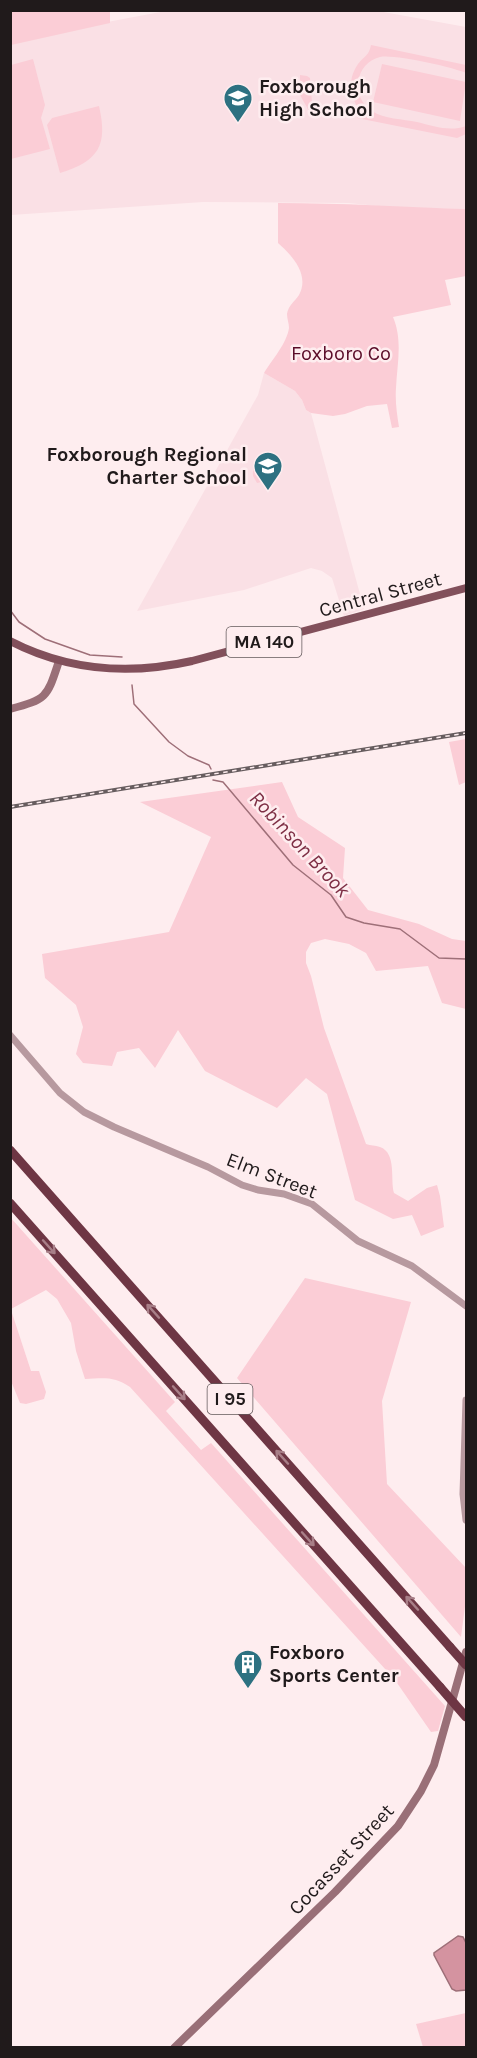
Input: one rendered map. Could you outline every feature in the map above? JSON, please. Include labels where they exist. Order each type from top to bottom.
[{"type":"highway","name":"I 95","points":[[10,1150],[466,1665]]},
{"type":"highway","name":"I 95","points":[[10,1203],[466,1717]]},
{"type":"main road","name":"Central Street","points":[[59,661],[111,670],[161,667],[466,588]]},
{"type":"main road","name":"MA 140","points":[[10,641],[59,661]]},
{"type":"main road","points":[[10,709],[43,698],[50,687],[59,661]]},
{"type":"main road","name":"Cocasset Street","points":[[174,2048],[335,1892],[401,1821],[424,1787],[436,1760],[466,1652]]},
{"type":"street","name":"Elm Street","points":[[10,1035],[60,1093],[84,1112],[208,1167],[242,1185],[284,1194],[312,1204],[358,1241],[412,1266],[466,1306]]},
{"type":"street","points":[[466,1400],[463,1494],[466,1520]]},
{"type":"shaded area","name":"Foxborough High School","points":[[171,10],[378,11],[466,27],[466,209],[387,207],[349,203],[203,202],[11,215],[11,43]]},
{"type":"shaded area","name":"Foxborough Regional Charter School","points":[[264,373],[295,391],[306,410],[311,413],[364,609],[344,616],[332,578],[322,571],[311,568],[244,590],[137,611],[258,395]]},
{"type":"shaded area","points":[[458,1936],[463,1937],[466,1943],[466,1990],[456,1991],[452,1989],[434,1953]]},
{"type":"green space","points":[[10,11],[110,11],[110,23],[11,45]]},
{"type":"green space","points":[[371,45],[466,65],[466,73],[397,57],[380,57],[365,66],[358,81],[358,89],[365,105],[377,114],[442,128],[466,126],[466,134],[457,138],[357,118],[359,109],[352,92],[351,81],[355,69],[368,53]]},
{"type":"green space","points":[[33,59],[45,105],[41,118],[50,149],[11,159],[11,65]]},
{"type":"green space","points":[[382,64],[466,82],[460,121],[373,102]]},
{"type":"green space","points":[[300,75],[310,78],[313,115],[300,95]]},
{"type":"green space","points":[[99,106],[102,131],[98,150],[84,163],[60,173],[47,125],[52,118]]},
{"type":"green space","name":"Foxboro Co","points":[[278,203],[466,209],[466,276],[445,280],[451,305],[393,317],[399,344],[396,398],[399,427],[392,428],[387,404],[367,406],[333,416],[311,413],[306,410],[295,391],[264,373],[288,334],[288,311],[302,288],[298,266],[278,243]]},
{"type":"green space","points":[[265,459],[271,464],[271,473],[266,481],[257,483],[253,476],[254,467],[257,462]]},
{"type":"green space","points":[[466,739],[466,782],[459,785],[449,742]]},
{"type":"green space","points":[[282,782],[298,817],[345,848],[343,878],[368,910],[419,924],[452,939],[466,941],[466,1009],[442,1003],[428,966],[376,971],[366,953],[349,944],[325,939],[311,943],[306,952],[306,963],[324,1028],[366,1144],[380,1147],[389,1155],[394,1193],[408,1201],[427,1188],[437,1185],[444,1227],[421,1236],[412,1215],[393,1219],[355,1200],[327,1094],[306,1078],[277,1108],[205,1071],[178,1030],[155,1068],[139,1048],[117,1052],[112,1066],[83,1063],[76,1054],[83,1027],[76,1005],[45,978],[42,954],[169,932],[211,837],[140,802]]},
{"type":"green space","points":[[10,1217],[175,1402],[166,1411],[201,1450],[211,1443],[445,1706],[438,1731],[431,1732],[395,1680],[130,1387],[114,1379],[85,1379],[76,1351],[71,1323],[57,1299],[46,1290],[11,1309]]},
{"type":"green space","points":[[305,1278],[411,1302],[382,1401],[387,1484],[466,1568],[466,1599],[461,1637],[237,1378]]},
{"type":"green space","points":[[11,1310],[31,1371],[39,1371],[46,1392],[44,1399],[26,1404],[20,1403],[11,1381]]},
{"type":"green space","points":[[466,2013],[466,2047],[423,2047],[416,2024]]},
{"type":"waterway","name":"Robinson Brook","points":[[10,610],[19,622],[45,639],[90,655],[122,657]]},
{"type":"waterway","name":"Robinson Brook","points":[[132,685],[134,704],[169,742],[188,756],[209,765],[211,769]]},
{"type":"waterway","name":"Robinson Brook","points":[[213,780],[223,782],[293,865],[331,895],[346,917],[364,923],[400,929],[439,958],[466,959]]},
{"type":"railway","points":[[10,807],[466,733]]},
{"type":"place","name":"Foxborough High School","points":[[238,124]]},
{"type":"place","name":"Foxborough Regional Charter School","points":[[268,492]]},
{"type":"place","name":"Foxboro Sports Center","points":[[248,1690]]}]
